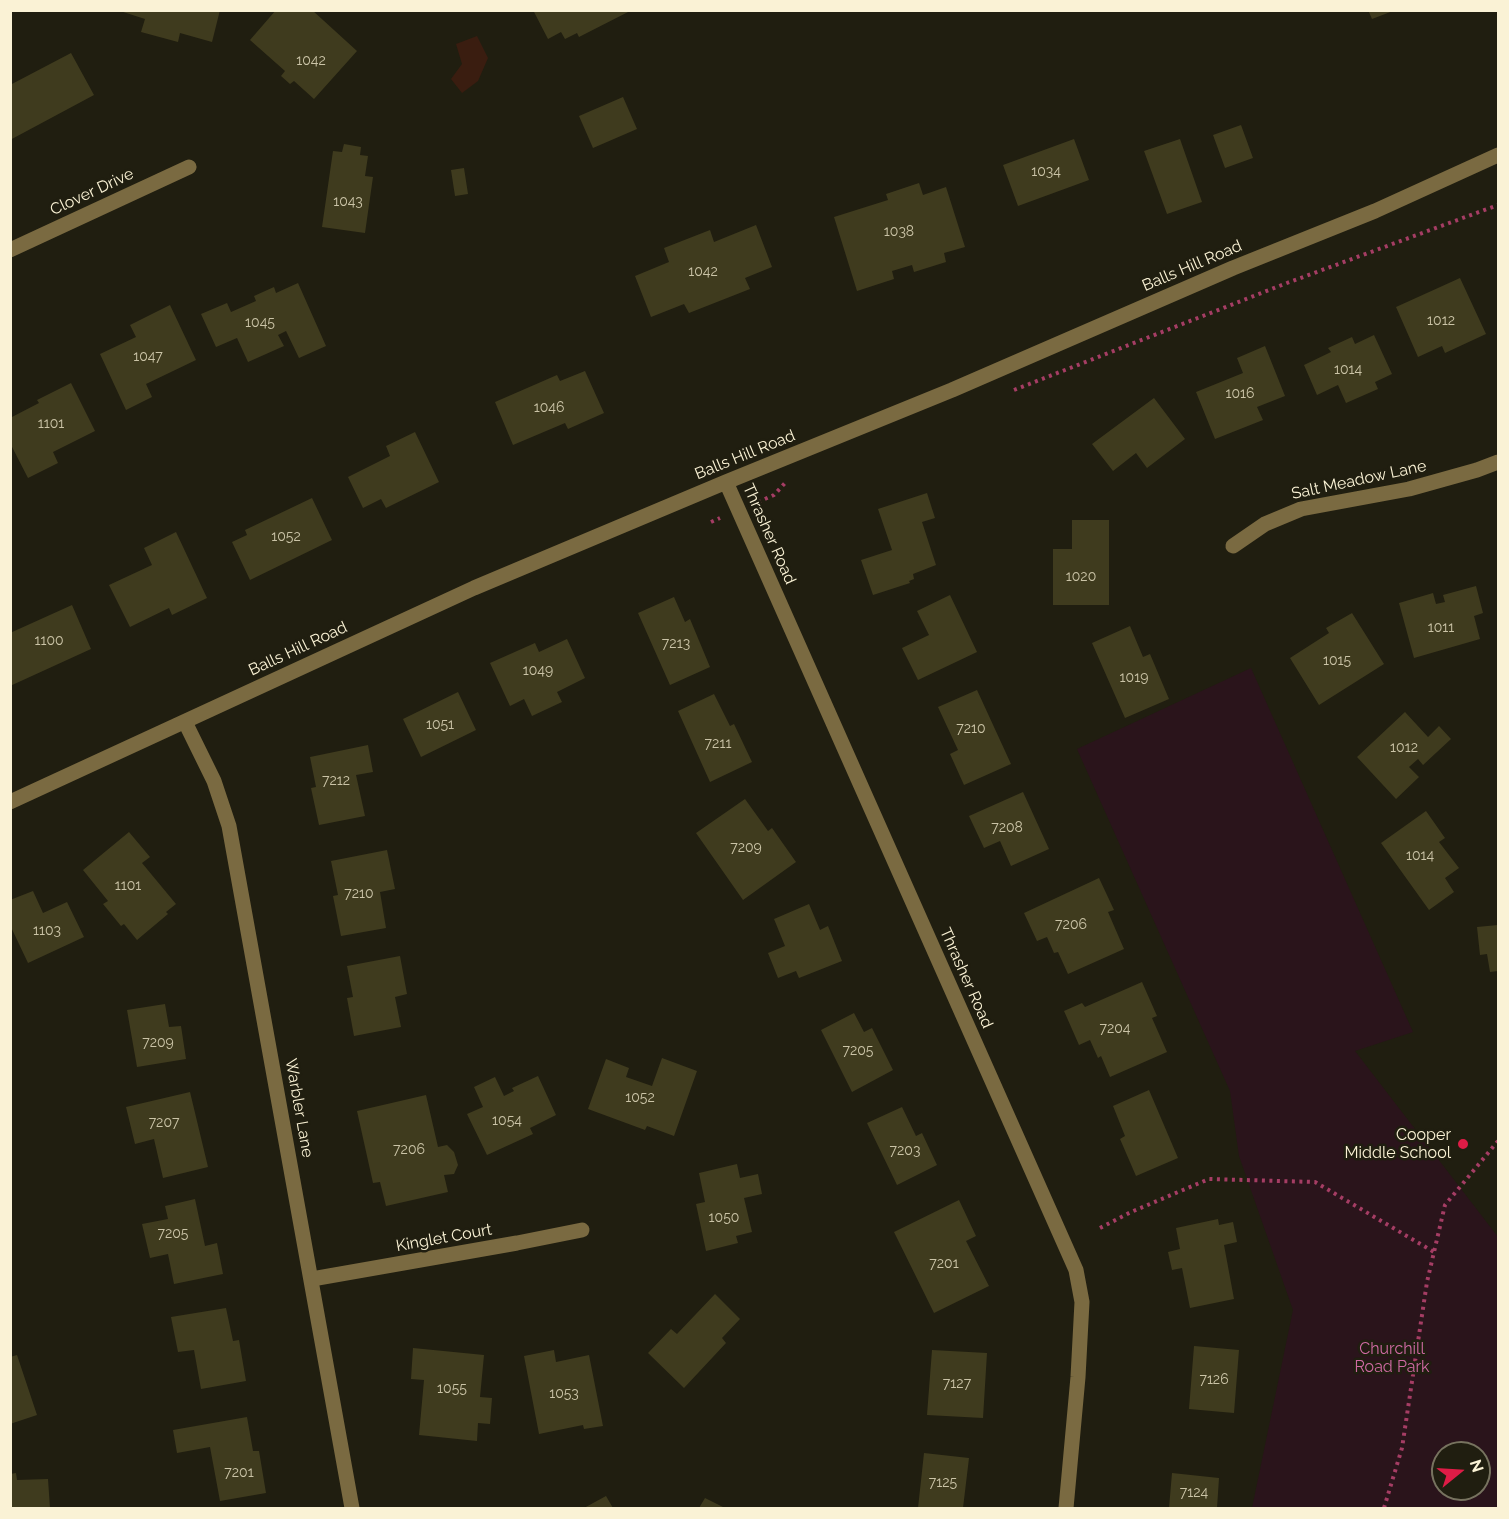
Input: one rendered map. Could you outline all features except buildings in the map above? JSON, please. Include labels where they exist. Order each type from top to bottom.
[{"type":"street","name":"Balls Hill Road","points":[[10,802],[474,588],[952,390],[1233,268],[1375,211],[1498,155]]},
{"type":"street","name":"Clover Drive","points":[[10,250],[189,167]]},
{"type":"street","name":"Salt Meadow Lane","points":[[1233,546],[1265,524],[1301,509],[1409,489],[1498,462]]},
{"type":"street","name":"Thrasher Road","points":[[726,482],[1076,1270],[1082,1302],[1066,1509]]},
{"type":"street","name":"Warbler Lane","points":[[185,722],[214,781],[230,826],[352,1509]]},
{"type":"street","name":"Kinglet Court","points":[[312,1279],[582,1230]]},
{"type":"path","points":[[1011,391],[1287,283],[1498,206]]},
{"type":"path","points":[[711,522],[774,495],[790,481]]},
{"type":"path","points":[[1384,1509],[1402,1448],[1427,1282],[1445,1205],[1498,1141]]},
{"type":"path","points":[[1100,1228],[1131,1212],[1209,1179],[1315,1182],[1434,1252]]},
{"type":"green space","name":"Churchill Road Park","points":[[1251,668],[1413,1032],[1355,1051],[1498,1237],[1498,1508],[1252,1508],[1293,1310],[1239,1156],[1230,1091],[1077,749]]},
{"type":"shaded area","points":[[477,36],[488,58],[478,81],[462,93],[451,79],[462,64],[456,44]]},
{"type":"place","name":"Cooper Middle School","points":[[1463,1144]]}]
